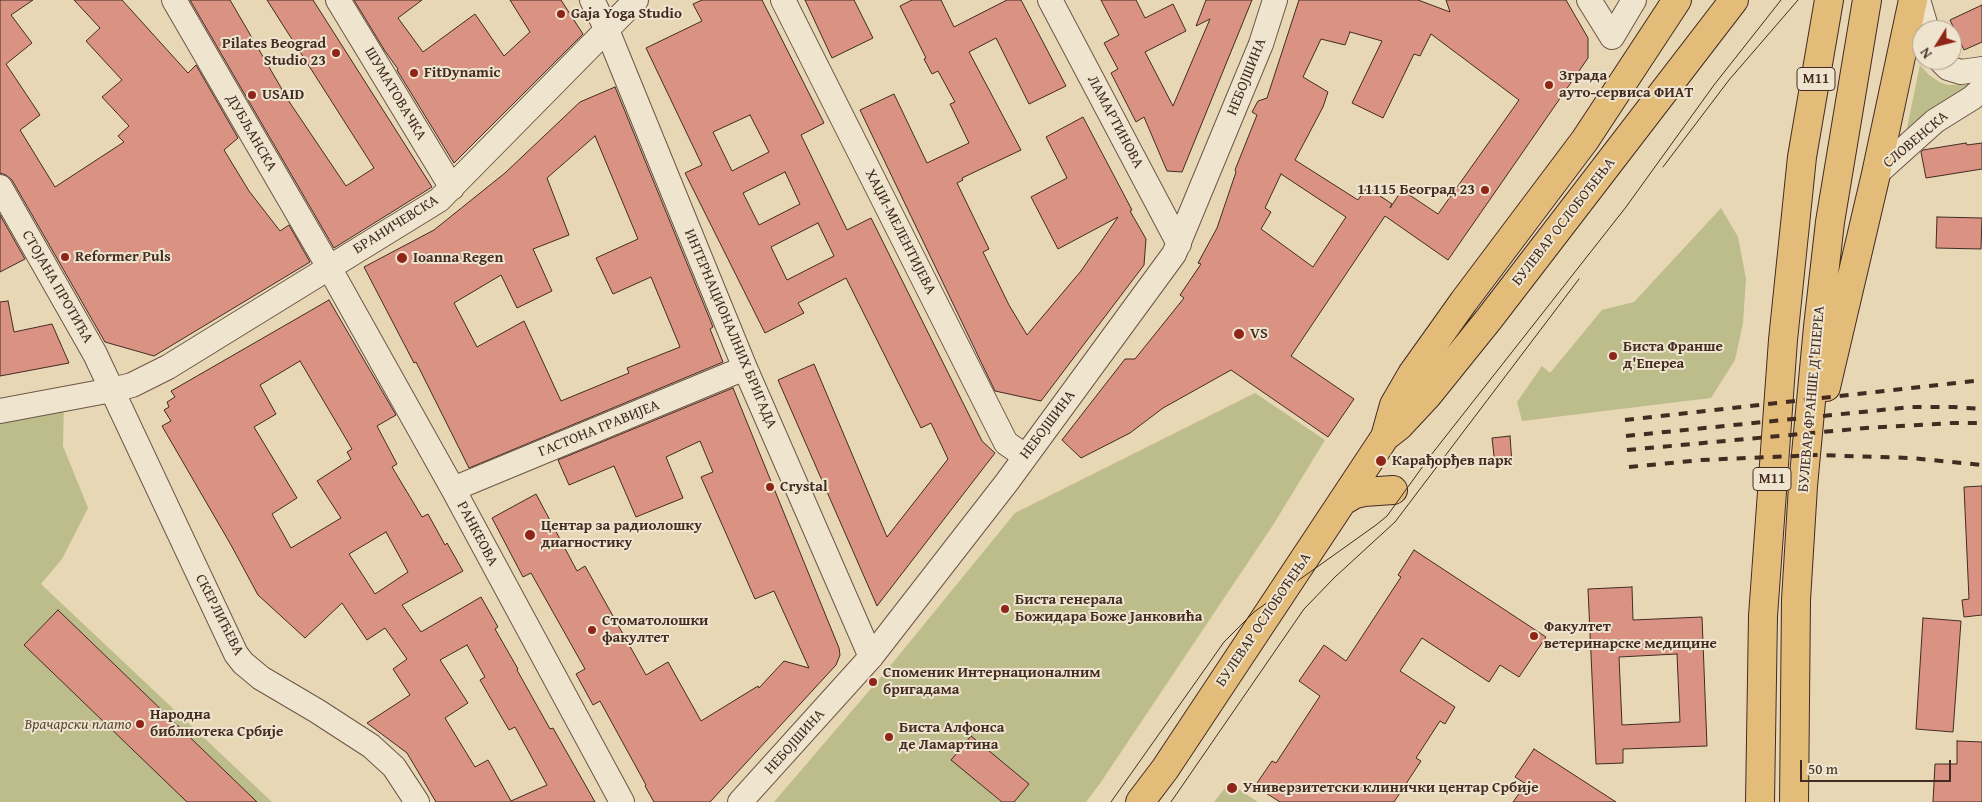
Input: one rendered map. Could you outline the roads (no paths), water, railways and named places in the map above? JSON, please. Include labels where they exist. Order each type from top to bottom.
[{"type":"main road","name":"БУЛЕВАР ОСЛОБОЂЕЊА","points":[[1381,444],[1394,405],[1412,374],[1464,301],[1585,140],[1677,0]]},
{"type":"main road","name":"БУЛЕВАР ОСЛОБОЂЕЊА","points":[[1140,802],[1381,444],[1415,409],[1489,319],[1734,0]]},
{"type":"main road","name":"M11","points":[[1760,802],[1763,616],[1783,340],[1802,157],[1829,0]]},
{"type":"main road","name":"БУЛЕВАР ФРАНШЕ Д'ЕПЕРЕА","points":[[1794,802],[1796,600],[1818,327],[1830,222],[1867,0]]},
{"type":"main road","points":[[1804,486],[1876,174],[1913,0]]},
{"type":"main road","points":[[1343,501],[1355,494],[1364,492],[1393,490],[1388,483],[1381,444]]},
{"type":"street","name":"ДУБЉАНСКА","points":[[174,0],[328,267]]},
{"type":"street","name":"ШУМАТОВАЧКА","points":[[338,0],[452,188]]},
{"type":"street","name":"ИНТЕРНАЦИОНАЛНИХ БРИГАДА","points":[[592,0],[745,368],[871,657]]},
{"type":"street","name":"БРАНИЧЕВСКА","points":[[0,411],[132,385],[168,366],[439,200],[636,0]]},
{"type":"street","name":"ХАЏИ-МЕЛЕНТИЈЕВА","points":[[783,0],[1006,443],[1025,456]]},
{"type":"street","name":"ЛАМАРТИНОВА","points":[[1050,0],[1180,244]]},
{"type":"street","name":"НЕБОЈШИНА","points":[[740,802],[871,657],[1025,456],[1160,275],[1180,244],[1261,44],[1275,0]]},
{"type":"street","points":[[1589,0],[1612,36],[1634,0]]},
{"type":"street","points":[[1918,0],[1924,20]]},
{"type":"street","points":[[1954,70],[1961,72],[1982,69]]},
{"type":"street","name":"СЛОВЕНСКА","points":[[1876,174],[1935,121],[1982,90]]},
{"type":"street","name":"СТОЈАНА ПРОТИЋА","points":[[0,186],[95,354],[112,390]]},
{"type":"street","name":"РАНКЕОВА","points":[[328,267],[453,489],[622,802]]},
{"type":"street","name":"ГАСТОНА ГРАВИЈЕА","points":[[453,489],[745,368]]},
{"type":"street","name":"СКЕРЛИЋЕВА","points":[[112,390],[236,654],[261,678],[371,746],[394,767],[417,802]]},
{"type":"tram line","points":[[1111,802],[1224,642],[1254,612],[1387,516],[1431,455],[1626,207],[1714,85],[1781,0]]},
{"type":"tram line","points":[[1663,167],[1729,80],[1798,0]]},
{"type":"tram line","points":[[1171,802],[1304,609],[1335,577],[1395,522],[1579,279]]},
{"type":"railway","points":[[1625,420],[1982,380]]},
{"type":"railway","points":[[1626,436],[1911,407],[1982,409]]},
{"type":"railway","points":[[1627,450],[1866,428],[1982,423]]},
{"type":"railway","points":[[1629,467],[1701,460],[1817,455],[1911,458],[1982,465]]},
{"type":"place","name":"Gaja Yoga Studio","points":[[561,14]]},
{"type":"place","name":"Pilates Beograd Studio 23","points":[[336,53]]},
{"type":"place","name":"FitDynamic","points":[[414,73]]},
{"type":"place","name":"Зграда ауто-сервиса ФИАТ","points":[[1549,85]]},
{"type":"place","name":"USAID","points":[[252,95]]},
{"type":"place","name":"11115 Београд 23","points":[[1485,190]]},
{"type":"place","name":"Reformer Puls","points":[[65,257]]},
{"type":"place","name":"Ioanna Regen","points":[[402,258]]},
{"type":"place","name":"VS","points":[[1239,334]]},
{"type":"place","name":"Биста Франше д'Епереа","points":[[1613,356]]},
{"type":"place","name":"Карађорђев парк","points":[[1381,461]]},
{"type":"place","name":"Crystal","points":[[770,487]]},
{"type":"place","name":"Центар за радиолошку диагностику","points":[[530,535]]},
{"type":"place","name":"Биста генерала Божидара Боже Јанковића","points":[[1005,609]]},
{"type":"place","name":"Стоматолошки факултет","points":[[592,630]]},
{"type":"place","name":"Факултет ветеринарске медицине","points":[[1534,636]]},
{"type":"place","name":"Споменик Интернационалним бригадама","points":[[873,682]]},
{"type":"place","name":"Народна библиотека Србије","points":[[140,724]]},
{"type":"place","name":"Биста Алфонса де Ламартина","points":[[889,737]]},
{"type":"place","name":"Универзитетски клинички центар Србије","points":[[1232,788]]},
{"type":"park label","name":"Врачарски плато","points":[[78,725]]}]
